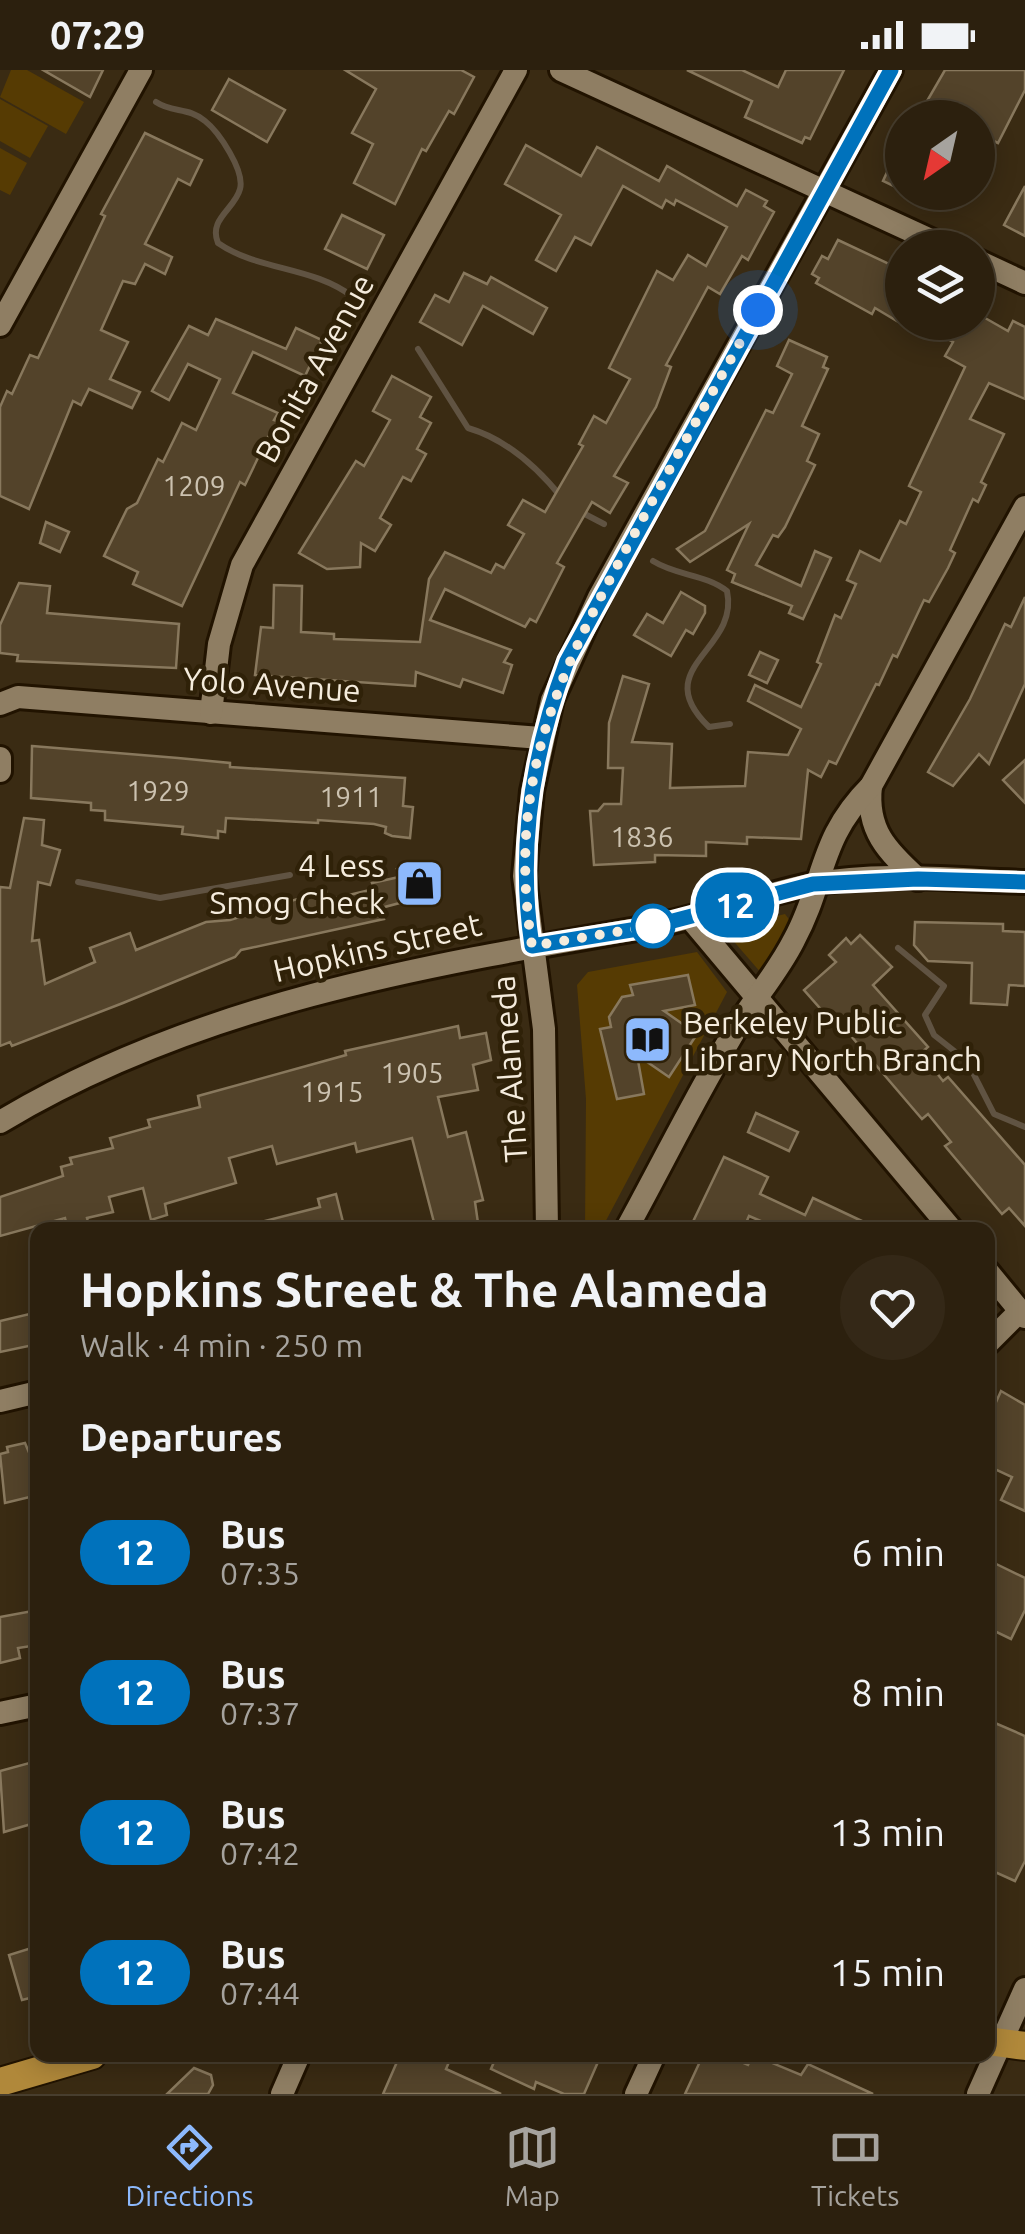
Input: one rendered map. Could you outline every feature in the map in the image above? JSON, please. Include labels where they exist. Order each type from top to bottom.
[{"type":"main road","points":[[0,2082],[68,2062]]},
{"type":"street","points":[[0,325],[141,70]]},
{"type":"street","name":"Bonita Avenue","points":[[211,712],[218,644],[242,565],[516,70]]},
{"type":"street","points":[[561,70],[909,230]]},
{"type":"street","name":"The Alameda","points":[[548,1222],[546,1064],[524,895],[524,845],[541,738],[567,661],[891,70]]},
{"type":"street","points":[[995,269],[1025,283]]},
{"type":"street","points":[[630,1222],[741,1020],[810,911],[813,884],[846,811],[871,786],[1025,507]]},
{"type":"street","name":"Yolo Avenue","points":[[0,704],[18,697],[541,738]]},
{"type":"street","points":[[0,758],[0,770]]},
{"type":"street","points":[[871,786],[870,823],[882,843],[918,879]]},
{"type":"street","name":"Hopkins Street","points":[[2,1115],[97,1072],[261,1007],[344,984],[690,918],[813,884],[918,879],[1025,882]]},
{"type":"street","points":[[690,918],[945,1222]]},
{"type":"street","points":[[995,1281],[1022,1314],[995,1336]]},
{"type":"street","points":[[0,1401],[30,1394]]},
{"type":"street","points":[[0,1713],[30,1707]]},
{"type":"street","points":[[1004,2043],[1025,1989]]},
{"type":"street","points":[[282,2094],[296,2062]]},
{"type":"street","points":[[636,2094],[651,2062]]},
{"type":"street","points":[[978,2094],[994,2062]]},
{"type":"shaded area","points":[[11,70],[27,70],[84,102],[66,134],[0,97]]},
{"type":"shaded area","points":[[0,99],[48,126],[30,158],[0,141]]},
{"type":"shaded area","points":[[0,148],[27,163],[10,195],[0,190]]},
{"type":"shaded area","points":[[785,914],[791,922],[762,974],[723,929]]},
{"type":"shaded area","points":[[697,952],[727,992],[605,1222],[585,1222],[586,1099],[577,985],[588,972]]},
{"type":"building","points":[[43,70],[103,70],[90,97]]},
{"type":"building","points":[[345,70],[461,70],[474,77],[454,114],[449,111],[426,151],[422,149],[395,204],[354,183],[373,144],[352,133],[376,89]]},
{"type":"building","points":[[687,70],[742,70],[778,87],[786,70],[844,70],[810,139],[805,137],[802,143],[745,117],[752,101]]},
{"type":"building","points":[[945,70],[1025,70],[1025,90],[998,143],[995,100],[928,100]]},
{"type":"building","points":[[229,79],[285,110],[267,142],[212,110]]},
{"type":"building","points":[[145,133],[202,160],[190,185],[178,179],[145,244],[172,257],[165,274],[145,264],[135,284],[123,281],[101,330],[128,342],[110,379],[140,392],[132,408],[89,389],[81,405],[73,401],[29,509],[0,496],[0,407],[7,391],[12,394],[30,355],[38,358],[105,216],[101,214]]},
{"type":"building","points":[[526,145],[581,176],[597,147],[659,181],[667,166],[737,206],[746,190],[767,201],[764,206],[774,212],[748,260],[742,256],[720,294],[708,287],[666,365],[671,367],[656,407],[614,476],[628,483],[610,513],[592,502],[557,563],[564,567],[536,622],[530,619],[525,627],[445,589],[430,620],[511,650],[504,662],[512,665],[503,693],[463,679],[460,687],[416,672],[415,686],[255,675],[261,627],[273,628],[274,585],[302,586],[301,632],[334,634],[334,639],[420,642],[429,579],[445,552],[491,573],[496,564],[504,568],[524,534],[508,525],[523,500],[545,512],[583,446],[579,444],[594,416],[606,423],[630,379],[609,368],[657,271],[673,280],[688,255],[706,266],[727,227],[676,200],[674,205],[666,200],[662,208],[623,186],[591,245],[575,237],[556,271],[536,260],[561,215],[505,184]]},
{"type":"building","points":[[1025,186],[1025,236],[1004,225]]},
{"type":"building","points":[[342,215],[384,235],[367,269],[325,249]]},
{"type":"building","points":[[838,240],[885,262],[885,314],[875,308],[872,314],[816,283],[819,278],[812,274],[822,256],[828,259]]},
{"type":"building","points":[[464,273],[487,284],[491,277],[547,308],[533,334],[483,306],[462,345],[420,322],[435,295],[449,302]]},
{"type":"building","points":[[216,319],[286,349],[296,328],[322,340],[305,376],[253,352],[233,393],[278,413],[274,420],[280,422],[273,439],[268,437],[245,485],[240,482],[182,606],[133,584],[138,572],[104,556],[127,509],[137,503],[158,459],[163,462],[182,423],[196,430],[220,379],[188,364],[169,400],[152,391],[189,326],[208,335]]},
{"type":"building","points":[[1013,321],[1025,327],[1025,399],[989,383],[970,419],[1004,434],[981,482],[986,485],[978,502],[973,499],[950,550],[955,553],[948,568],[929,602],[924,600],[897,657],[893,655],[879,685],[876,684],[836,764],[829,761],[821,777],[808,770],[801,839],[747,837],[747,844],[706,842],[706,856],[655,855],[655,862],[594,865],[590,811],[598,811],[604,804],[621,804],[623,768],[608,768],[609,723],[623,676],[649,684],[632,742],[672,744],[670,788],[745,786],[748,752],[788,755],[801,729],[748,701],[755,685],[801,707],[821,664],[817,662],[835,615],[841,618],[856,584],[847,580],[860,551],[880,561],[900,521],[906,524],[921,492],[909,486],[965,367],[945,356],[953,342],[949,340],[995,340],[995,324],[1008,331]]},
{"type":"building","points":[[789,340],[827,357],[823,367],[828,369],[802,426],[819,434],[807,461],[815,465],[785,527],[778,537],[773,535],[756,565],[801,586],[815,551],[831,558],[803,619],[789,613],[792,606],[732,582],[735,574],[727,570],[749,524],[690,562],[677,549],[705,531],[766,410],[773,413],[792,374],[777,366]]},
{"type":"building","points":[[392,376],[431,397],[420,417],[431,423],[417,449],[426,454],[411,481],[403,477],[380,518],[391,525],[375,551],[361,543],[360,567],[327,569],[299,553],[356,461],[364,466],[390,420],[373,411]]},
{"type":"building","points":[[46,522],[69,532],[60,552],[40,543]]},
{"type":"building","points":[[19,583],[50,586],[47,613],[179,624],[176,668],[17,661],[18,655],[0,653],[0,625]]},
{"type":"building","points":[[681,592],[705,606],[705,613],[693,634],[686,630],[671,656],[634,635],[647,614],[663,623]]},
{"type":"building","points":[[1025,597],[1025,684],[989,764],[979,754],[953,786],[928,772],[970,699],[1005,624],[1011,627]]},
{"type":"building","points":[[760,652],[778,660],[767,683],[749,675]]},
{"type":"building","points":[[32,746],[230,763],[230,767],[405,778],[403,806],[413,807],[410,838],[392,836],[385,833],[386,827],[374,824],[318,820],[226,818],[225,832],[218,831],[218,838],[182,834],[183,827],[105,820],[105,811],[91,810],[91,803],[31,798]]},
{"type":"building","points":[[1025,760],[1025,803],[1003,780]]},
{"type":"building","points":[[24,818],[44,820],[42,845],[60,850],[50,885],[38,882],[32,941],[39,940],[45,984],[95,962],[90,948],[130,933],[136,950],[206,922],[230,920],[326,890],[328,900],[374,889],[372,883],[399,877],[397,869],[420,864],[426,896],[381,908],[384,919],[241,950],[235,957],[123,1003],[12,1046],[10,1042],[0,1046],[0,887],[10,888]]},
{"type":"building","points":[[915,922],[1003,924],[1003,931],[1025,932],[1025,986],[1009,985],[1007,1005],[971,1003],[972,963],[928,961],[914,945]]},
{"type":"building","points":[[860,935],[892,967],[873,985],[928,1047],[921,1053],[943,1081],[948,1077],[1025,1165],[1025,1226],[1009,1208],[1002,1214],[945,1146],[951,1142],[928,1114],[922,1119],[839,1022],[833,1023],[804,990],[836,962],[829,955],[846,938],[851,944]]},
{"type":"building","name":"Berkeley Public Library North Branch","points":[[688,975],[695,1005],[664,1011],[697,1034],[669,1077],[637,1055],[644,1094],[617,1099],[600,1029],[611,1027],[609,1017],[622,997],[633,995],[630,985]]},
{"type":"building","points":[[458,1026],[460,1038],[486,1033],[491,1060],[473,1065],[478,1090],[438,1097],[448,1137],[466,1132],[483,1200],[475,1202],[478,1222],[434,1222],[412,1138],[357,1152],[355,1143],[277,1164],[272,1146],[229,1158],[236,1183],[165,1204],[167,1215],[151,1220],[143,1188],[109,1197],[113,1212],[87,1218],[88,1222],[66,1222],[65,1218],[30,1222],[30,1228],[0,1236],[0,1197],[63,1176],[61,1167],[72,1164],[70,1158],[113,1148],[110,1138],[150,1127],[148,1120],[200,1107],[198,1096],[346,1055],[345,1051]]},
{"type":"building","points":[[756,1113],[798,1132],[789,1151],[748,1132]]},
{"type":"building","points":[[724,1157],[768,1177],[760,1194],[805,1215],[813,1198],[864,1222],[763,1222],[749,1216],[746,1222],[693,1222]]},
{"type":"building","points":[[336,1194],[343,1222],[261,1222],[320,1207],[318,1199]]},
{"type":"building","points":[[30,1314],[30,1346],[0,1352],[0,1321]]},
{"type":"building","points":[[1001,1391],[1025,1405],[1025,1511],[1001,1500],[1012,1477],[995,1469],[995,1404]]},
{"type":"building","points":[[25,1443],[30,1455],[30,1497],[5,1503],[0,1454],[8,1452],[7,1447]]},
{"type":"building","points":[[995,1563],[1025,1578],[1025,1610],[1011,1639],[995,1631]]},
{"type":"building","points":[[30,1611],[30,1646],[18,1648],[20,1658],[0,1663],[0,1617]]},
{"type":"building","points":[[995,1723],[1025,1736],[1025,1861],[1015,1881],[995,1872]]},
{"type":"building","points":[[30,1763],[30,1824],[4,1832],[0,1771]]},
{"type":"building","points":[[30,1948],[30,1998],[22,2000],[9,1955]]},
{"type":"building","points":[[397,2062],[449,2062],[446,2069],[501,2094],[383,2094]]},
{"type":"building","points":[[494,2062],[598,2062],[584,2094],[564,2094],[536,2082],[534,2089],[491,2069]]},
{"type":"building","points":[[700,2062],[770,2062],[801,2075],[808,2064],[873,2094],[685,2094]]},
{"type":"building","points":[[194,2068],[211,2075],[213,2085],[208,2094],[167,2094]]},
{"type":"waterway","points":[[156,102],[205,121],[235,162],[240,189],[219,221],[218,243],[250,259],[321,279],[353,297]]},
{"type":"waterway","points":[[418,349],[468,428],[495,439],[520,456],[562,498]]},
{"type":"waterway","points":[[579,511],[604,524]]},
{"type":"waterway","points":[[653,561],[727,591],[727,612],[721,629],[691,673],[687,689],[693,706],[709,727],[730,724]]},
{"type":"waterway","points":[[78,882],[160,898],[290,875]]},
{"type":"waterway","points":[[898,948],[944,986],[925,1015],[934,1035],[967,1061],[994,1114],[1025,1127]]},
{"type":"bus line","name":"12","points":[[891,70],[567,661],[541,738],[524,845],[524,895],[532,946],[650,927],[813,884],[918,879],[1025,882]]},
{"type":"place","name":"4 Less Smog Check","points":[[420,883]]},
{"type":"place","name":"Berkeley Public Library North Branch","points":[[648,1040]]},
{"type":"route","points":[[653,926],[532,946],[524,895],[524,845],[541,738],[567,661],[758,310]]}]
